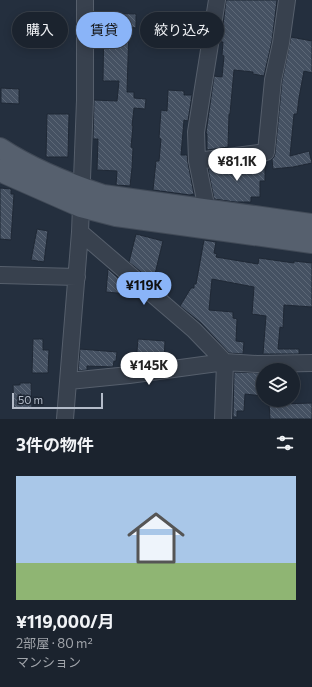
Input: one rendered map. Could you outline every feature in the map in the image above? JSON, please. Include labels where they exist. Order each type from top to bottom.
[{"type":"main road","points":[[0,148],[50,175],[81,198],[116,216],[312,243]]},
{"type":"main road","points":[[0,170],[6,174],[81,198],[103,195],[312,224]]},
{"type":"street","points":[[65,419],[80,232],[85,100],[86,0]]},
{"type":"street","points":[[205,210],[205,200],[197,161],[196,132],[217,0]]},
{"type":"street","points":[[197,161],[266,152],[273,80],[281,43],[286,0]]},
{"type":"street","points":[[80,232],[194,330],[225,362],[223,419]]},
{"type":"street","points":[[0,276],[77,277]]},
{"type":"street","points":[[69,381],[225,362],[257,364],[312,363]]},
{"type":"building","points":[[226,0],[277,0],[272,41],[264,76],[253,74],[253,72],[234,70],[229,114],[228,147],[207,150],[206,133],[214,76],[222,77],[224,56],[222,55],[223,48],[224,48],[224,17]]},
{"type":"building","points":[[132,14],[136,14],[136,28],[132,27]]},
{"type":"building","points":[[291,37],[312,41],[312,73],[304,71],[297,114],[294,114],[290,156],[309,151],[312,163],[273,169],[272,159],[275,153],[282,81]]},
{"type":"building","points":[[103,48],[128,48],[127,92],[134,92],[134,98],[146,99],[145,109],[134,108],[130,186],[116,185],[117,171],[97,170],[98,139],[93,139],[94,100],[117,101],[119,81],[103,81]]},
{"type":"building","points":[[1,88],[19,89],[19,104],[1,103]]},
{"type":"building","points":[[168,90],[184,91],[184,95],[192,95],[188,121],[184,120],[181,155],[187,155],[194,194],[190,195],[153,190],[156,161],[159,161],[161,110],[167,111]]},
{"type":"building","points":[[47,114],[69,114],[68,157],[46,157]]},
{"type":"building","points":[[248,164],[265,164],[265,181],[260,181],[260,197],[251,197],[251,202],[235,202],[214,199],[208,169],[248,166]]},
{"type":"building","points":[[0,188],[11,189],[11,194],[14,194],[11,240],[0,239]]},
{"type":"building","points":[[37,229],[48,231],[44,262],[31,260]]},
{"type":"building","points":[[136,234],[163,241],[153,282],[129,262]]},
{"type":"building","points":[[204,240],[216,242],[214,253],[217,254],[216,257],[258,264],[259,258],[294,263],[294,261],[312,263],[312,307],[284,305],[283,328],[280,327],[278,349],[299,349],[299,354],[263,354],[266,316],[252,314],[254,287],[212,279],[209,310],[233,312],[233,318],[237,319],[236,341],[244,342],[243,354],[229,353],[201,323],[180,306],[191,288],[194,288],[194,284],[196,284]]},
{"type":"building","points":[[108,269],[138,295],[106,292]]},
{"type":"building","points":[[33,339],[43,339],[43,350],[49,350],[48,373],[32,373]]},
{"type":"building","points":[[138,339],[165,341],[164,361],[146,361],[146,363],[136,363]]},
{"type":"building","points":[[80,349],[117,352],[116,361],[114,361],[113,367],[87,366],[87,370],[78,371]]},
{"type":"building","points":[[234,372],[256,373],[256,395],[245,394],[244,411],[237,411],[237,417],[233,417]]},
{"type":"building","points":[[20,383],[31,383],[32,409],[14,409],[13,385],[20,385]]},
{"type":"building","points":[[300,403],[312,403],[312,419],[270,419],[269,407],[300,407]]}]
